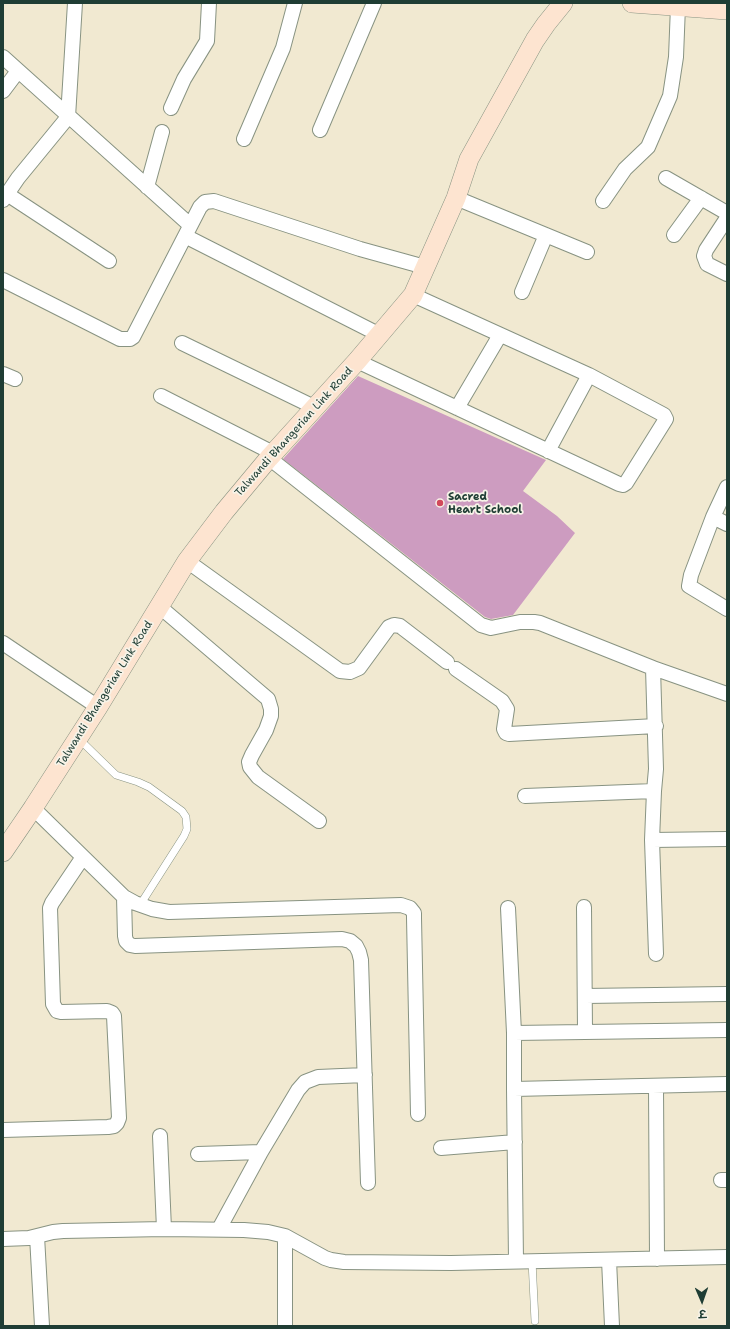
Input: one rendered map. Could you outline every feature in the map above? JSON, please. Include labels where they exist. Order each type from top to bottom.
[{"type":"street","points":[[75,3],[68,117],[18,178],[5,197],[109,261]]},
{"type":"street","points":[[171,108],[184,78],[207,41],[209,3]]},
{"type":"street","points":[[244,140],[283,48],[295,3]]},
{"type":"street","points":[[320,130],[374,3]]},
{"type":"street","name":"Talwandi Bhangerian Link Road","points":[[3,852],[98,707],[160,607],[187,560],[271,455],[357,361],[412,295],[456,198],[469,159],[535,40],[563,3]]},
{"type":"street","points":[[632,3],[727,10]]},
{"type":"street","points":[[603,201],[625,169],[648,147],[670,96],[676,57],[678,6]]},
{"type":"street","points":[[3,57],[147,187],[187,231],[378,334]]},
{"type":"street","points":[[3,91],[18,71]]},
{"type":"street","points":[[147,187],[162,132]]},
{"type":"street","points":[[666,178],[727,213]]},
{"type":"street","points":[[456,198],[587,252]]},
{"type":"street","points":[[674,235],[701,198]]},
{"type":"street","points":[[3,280],[120,339],[127,340],[133,337],[202,204],[209,201],[214,201],[360,249],[425,267]]},
{"type":"street","points":[[727,218],[706,250],[704,256],[707,264],[727,274]]},
{"type":"street","points":[[522,292],[546,235]]},
{"type":"street","points":[[357,361],[548,451],[623,485],[626,483],[666,419],[662,413],[589,375],[412,295]]},
{"type":"street","points":[[457,408],[500,335]]},
{"type":"street","points":[[182,343],[314,407]]},
{"type":"street","points":[[548,451],[589,375]]},
{"type":"street","points":[[161,396],[271,455],[481,625],[491,628],[520,622],[534,622],[653,668],[727,694]]},
{"type":"street","points":[[727,488],[713,517],[691,575],[690,586],[727,610]]},
{"type":"street","points":[[713,517],[727,524]]},
{"type":"street","points":[[187,560],[340,671],[350,672],[359,668],[389,627],[394,624],[400,626],[451,665],[502,701],[506,709],[504,729],[506,733],[656,726]]},
{"type":"street","points":[[160,607],[268,699],[272,709],[266,730],[252,755],[250,767],[258,777],[319,821]]},
{"type":"street","points":[[3,643],[98,707]]},
{"type":"street","points":[[653,668],[656,726],[656,769],[652,840],[656,954]]},
{"type":"street","points":[[525,796],[654,791]]},
{"type":"street","points":[[33,808],[124,897],[152,909],[169,912],[401,905],[410,908],[414,913],[418,1114]]},
{"type":"street","points":[[652,840],[727,839]]},
{"type":"street","points":[[3,1130],[108,1127],[114,1126],[119,1118],[114,1016],[112,1013],[107,1011],[60,1012],[57,1011],[53,1004],[50,908],[83,857]]},
{"type":"street","points":[[124,897],[124,936],[130,945],[342,939],[356,946],[361,960],[368,1183]]},
{"type":"street","points":[[584,907],[585,1032]]},
{"type":"street","points":[[508,908],[514,1033],[516,1261]]},
{"type":"street","points":[[585,996],[727,994]]},
{"type":"street","points":[[514,1033],[727,1030]]},
{"type":"street","points":[[219,1229],[261,1152],[298,1090],[305,1082],[318,1077],[365,1075]]},
{"type":"street","points":[[514,1089],[727,1084]]},
{"type":"street","points":[[656,1086],[657,1259]]},
{"type":"street","points":[[160,1136],[164,1229]]},
{"type":"street","points":[[441,1148],[515,1142]]},
{"type":"street","points":[[198,1154],[261,1152]]},
{"type":"street","points":[[3,1239],[29,1238],[63,1231],[219,1229],[255,1231],[285,1236],[325,1258],[337,1261],[451,1263],[727,1257]]},
{"type":"street","points":[[37,1236],[42,1326]]},
{"type":"street","points":[[285,1236],[285,1326]]},
{"type":"street","points":[[609,1260],[612,1326]]},
{"type":"lane","points":[[78,738],[116,774],[138,782],[149,788],[182,811],[186,817],[187,829],[184,836],[140,905]]},
{"type":"lane","points":[[532,1261],[535,1321]]},
{"type":"building","name":"Sacred Heart School","points":[[358,376],[546,460],[523,491],[557,516],[575,533],[513,615],[491,619],[485,617],[283,459]]},
{"type":"place","name":"Sacred Heart School","points":[[440,503]]}]
